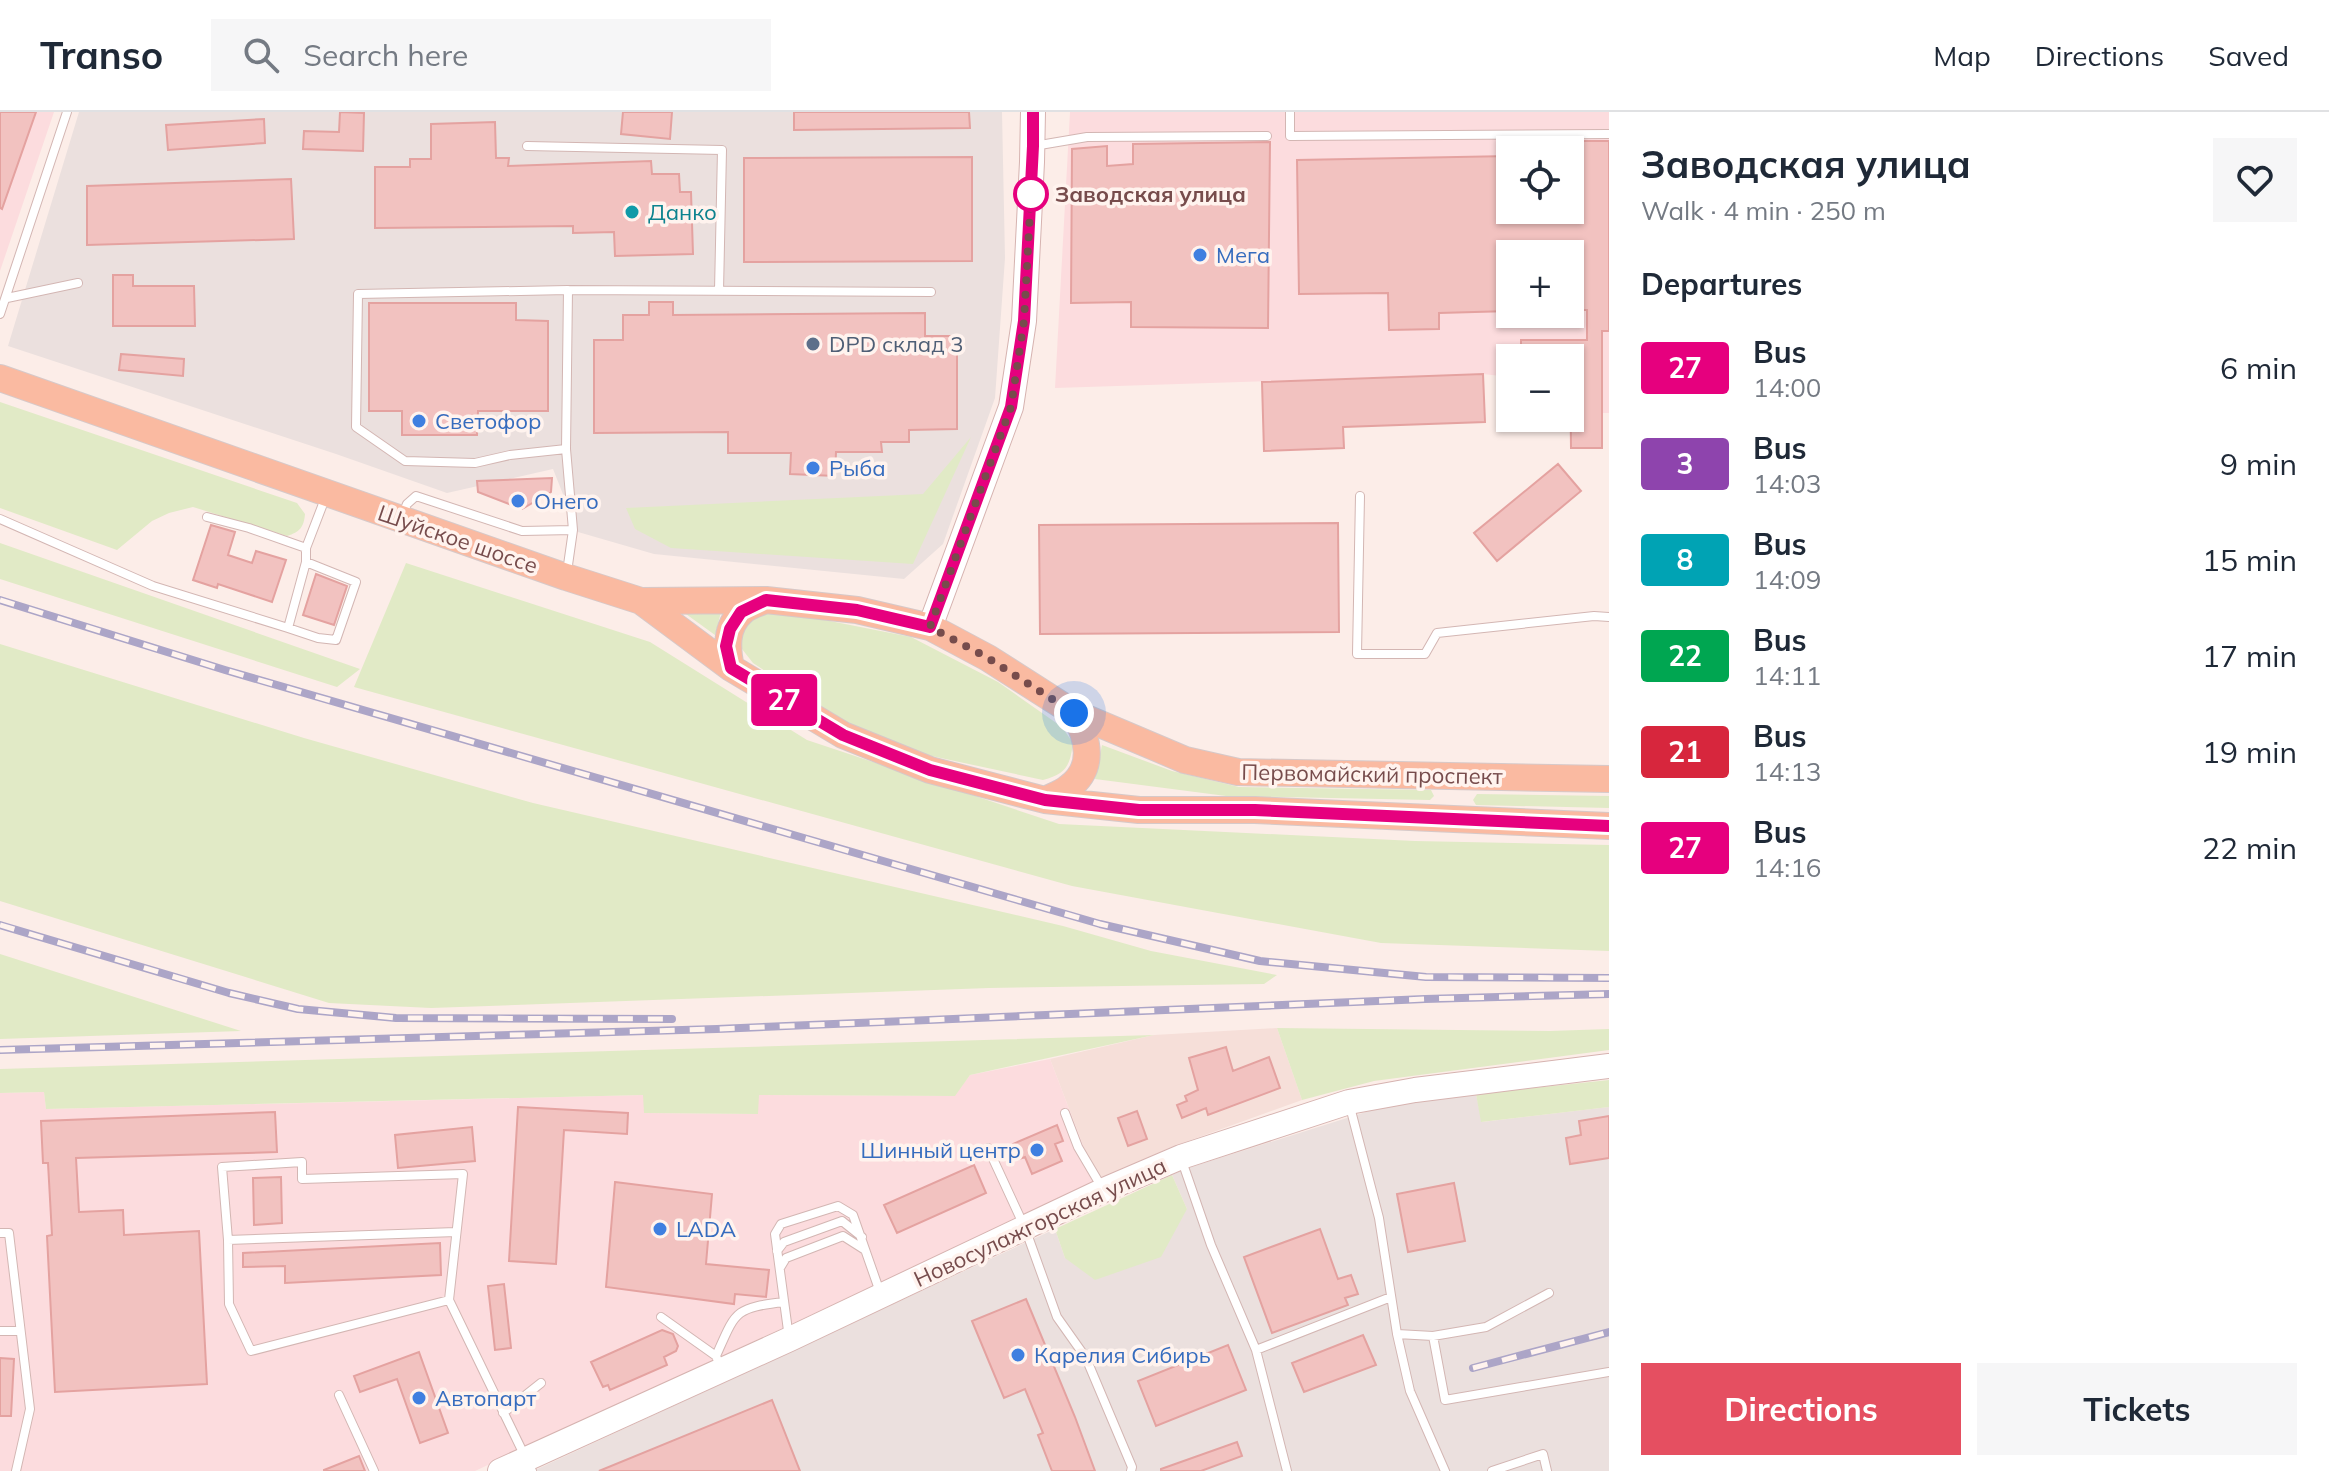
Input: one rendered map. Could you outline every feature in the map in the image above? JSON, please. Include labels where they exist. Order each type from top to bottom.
[{"type":"main road","points":[[930,627],[1011,407],[1024,321],[1033,112]]},
{"type":"main road","name":"Шуйское шоссе","points":[[0,378],[641,601],[766,600],[857,610],[930,627]]},
{"type":"main road","points":[[731,668],[726,646],[730,629],[741,612],[766,600]]},
{"type":"main road","name":"Первомайский проспект","points":[[641,601],[731,668],[843,735],[930,770],[1045,800],[1139,810],[1255,810],[1609,826]]},
{"type":"main road","name":"Первомайский проспект","points":[[930,627],[988,658],[1074,713],[1185,760],[1238,772],[1609,779]]},
{"type":"main road","points":[[1045,800],[1068,789],[1082,775],[1087,753],[1085,732],[1074,713]]},
{"type":"main road","points":[[1453,777],[1453,820]]},
{"type":"main road","name":"Новосулажгорская улица","points":[[500,1471],[530,1464],[719,1362],[790,1339],[1104,1190],[1181,1157],[1349,1102],[1415,1090],[1609,1066]]},
{"type":"lane","points":[[0,314],[67,112]]},
{"type":"lane","points":[[1290,112],[1290,136],[1609,134]]},
{"type":"lane","points":[[1033,146],[1087,137],[1267,136]]},
{"type":"lane","points":[[527,146],[722,150],[719,291]]},
{"type":"lane","points":[[7,298],[78,283]]},
{"type":"lane","points":[[566,577],[573,530],[566,449],[568,290]]},
{"type":"lane","points":[[566,449],[510,455],[475,463],[405,461],[356,427],[358,294],[568,290],[931,292]]},
{"type":"lane","points":[[288,628],[306,562],[306,548],[326,493]]},
{"type":"lane","points":[[401,519],[407,504],[416,496],[522,531],[573,530]]},
{"type":"lane","points":[[1360,496],[1357,654],[1425,654],[1437,633],[1609,617]]},
{"type":"lane","points":[[207,517],[306,548]]},
{"type":"lane","points":[[0,519],[153,586],[318,638],[336,640],[356,582],[306,562]]},
{"type":"lane","points":[[1349,1102],[1379,1218],[1397,1334],[1410,1391],[1445,1471]]},
{"type":"lane","points":[[1065,1113],[1078,1147],[1104,1190]]},
{"type":"lane","points":[[988,1148],[1025,1228],[1057,1317],[1086,1358],[1132,1467],[1131,1471]]},
{"type":"lane","points":[[1181,1157],[1211,1245],[1256,1350],[1287,1471]]},
{"type":"lane","points":[[449,1300],[251,1351],[229,1304],[222,1167],[302,1162],[302,1179],[463,1174],[449,1300],[530,1464]]},
{"type":"lane","points":[[790,1339],[776,1252],[775,1234],[781,1224],[838,1206],[853,1215],[881,1296]]},
{"type":"lane","points":[[776,1252],[784,1242],[842,1221],[862,1238]]},
{"type":"lane","points":[[228,1240],[456,1232]]},
{"type":"lane","points":[[0,1233],[9,1233],[30,1409],[16,1471]]},
{"type":"lane","points":[[779,1269],[786,1258],[843,1236],[865,1250]]},
{"type":"lane","points":[[1397,1334],[1433,1336],[1486,1327],[1549,1293]]},
{"type":"lane","points":[[1256,1350],[1391,1297]]},
{"type":"lane","points":[[661,1317],[719,1362],[733,1318],[752,1306],[784,1302]]},
{"type":"lane","points":[[0,1331],[20,1331]]},
{"type":"lane","points":[[1433,1336],[1445,1400],[1609,1372]]},
{"type":"lane","points":[[503,1413],[541,1383]]},
{"type":"lane","points":[[339,1395],[374,1471]]},
{"type":"lane","points":[[1492,1471],[1543,1454],[1547,1471]]},
{"type":"shaded area","points":[[0,112],[54,112],[0,271]]},
{"type":"shaded area","points":[[79,112],[1002,112],[1005,258],[995,398],[943,544],[904,579],[654,554],[578,532],[553,469],[447,493],[8,346]]},
{"type":"shaded area","points":[[1070,112],[1609,112],[1609,413],[1602,413],[1601,388],[1584,386],[1584,344],[1496,344],[1496,375],[1055,388]]},
{"type":"shaded area","points":[[1277,1028],[1302,1100],[1169,1148],[1097,1182],[1050,1059],[1154,1035]]},
{"type":"shaded area","points":[[1050,1059],[1097,1182],[475,1471],[0,1471],[0,1093],[44,1092],[46,1109],[644,1095],[644,1113],[758,1114],[758,1095],[954,1096],[970,1075]]},
{"type":"shaded area","points":[[1476,1094],[1482,1122],[1609,1107],[1609,1471],[533,1471],[1055,1229],[1065,1258],[1187,1209],[1172,1175],[1185,1169],[1369,1111]]},
{"type":"green space","points":[[0,402],[297,503],[305,514],[302,526],[287,536],[193,507],[152,521],[117,550],[0,508]]},
{"type":"green space","points":[[971,437],[913,564],[671,548],[635,529],[626,508],[923,494]]},
{"type":"green space","points":[[0,543],[360,669],[337,687],[0,579]]},
{"type":"green space","points":[[406,563],[650,642],[807,740],[1059,824],[1415,841],[1609,845],[1609,951],[1381,943],[1072,886],[354,687]]},
{"type":"green space","points":[[679,609],[721,612],[715,635]]},
{"type":"green space","points":[[779,611],[911,637],[998,682],[1062,727],[1073,743],[1066,768],[1043,780],[927,755],[836,718],[753,663],[742,649],[742,635],[748,622],[759,614]]},
{"type":"green space","points":[[0,644],[304,738],[533,803],[1063,926],[1151,951],[1277,975],[1264,984],[989,988],[431,1008],[329,1003],[0,901]]},
{"type":"green space","points":[[1102,745],[1172,771],[1239,787],[1431,790],[1434,796],[1430,800],[1226,796],[1095,779]]},
{"type":"green space","points":[[1477,794],[1609,796],[1609,808],[1476,805],[1473,800]]},
{"type":"green space","points":[[0,954],[241,1031],[0,1039]]},
{"type":"green space","points":[[1277,1028],[1609,1029],[1609,1050],[1374,1081],[1302,1100]]},
{"type":"green space","points":[[1154,1035],[970,1075],[955,1096],[759,1095],[758,1114],[644,1113],[643,1095],[46,1109],[44,1092],[0,1093],[0,1069]]},
{"type":"green space","points":[[1609,1080],[1609,1107],[1481,1122],[1476,1094]]},
{"type":"green space","points":[[1172,1175],[1187,1209],[1161,1257],[1095,1280],[1065,1258],[1055,1229]]},
{"type":"building","points":[[0,112],[36,112],[2,209],[0,208]]},
{"type":"building","points":[[340,112],[364,113],[363,151],[303,149],[304,131],[339,132]]},
{"type":"building","points":[[623,112],[672,112],[670,139],[621,134]]},
{"type":"building","points":[[794,112],[969,112],[970,128],[794,130]]},
{"type":"building","points":[[264,119],[265,143],[168,150],[166,125]]},
{"type":"building","points":[[495,122],[496,158],[509,158],[508,166],[651,161],[652,174],[679,174],[680,192],[691,192],[693,254],[615,256],[614,232],[573,233],[573,226],[375,228],[375,167],[410,167],[410,159],[431,159],[431,124]]},
{"type":"building","points":[[1584,141],[1609,141],[1609,331],[1602,331],[1602,448],[1571,448],[1571,432],[1584,432],[1584,344],[1521,344],[1521,340],[1587,340],[1584,240],[1496,240],[1496,311],[1439,313],[1439,329],[1389,330],[1388,293],[1299,294],[1297,160],[1496,156],[1496,224],[1584,224]]},
{"type":"building","name":"Мега","points":[[1270,142],[1268,328],[1131,327],[1131,302],[1071,303],[1072,149],[1107,146],[1107,166],[1133,164],[1133,144]]},
{"type":"building","points":[[972,157],[972,261],[744,262],[744,158]]},
{"type":"building","points":[[291,179],[294,239],[87,245],[87,186]]},
{"type":"building","points":[[113,275],[133,275],[133,286],[194,286],[195,326],[113,326]]},
{"type":"building","points":[[649,302],[673,302],[673,315],[925,313],[925,336],[957,336],[957,429],[909,430],[909,442],[881,442],[882,452],[836,452],[835,476],[790,474],[791,453],[728,453],[728,432],[594,433],[594,340],[623,340],[623,315],[649,315]]},
{"type":"building","points":[[369,303],[516,303],[516,320],[548,321],[548,411],[478,411],[477,435],[402,435],[402,411],[369,411]]},
{"type":"building","points":[[121,354],[184,359],[183,376],[119,370]]},
{"type":"building","points":[[1483,374],[1485,422],[1343,427],[1344,448],[1264,451],[1262,382]]},
{"type":"building","points":[[1558,464],[1581,491],[1497,561],[1474,533]]},
{"type":"building","name":"Онего","points":[[552,478],[551,492],[522,509],[478,492],[477,481]]},
{"type":"building","points":[[1338,523],[1339,632],[1040,634],[1039,525]]},
{"type":"building","points":[[211,525],[235,532],[228,555],[252,563],[256,551],[286,560],[272,602],[218,584],[217,588],[193,580]]},
{"type":"building","points":[[316,574],[347,586],[334,625],[303,615]]},
{"type":"building","points":[[1226,1047],[1233,1071],[1269,1057],[1280,1088],[1208,1115],[1206,1108],[1182,1118],[1177,1105],[1187,1101],[1185,1096],[1198,1090],[1189,1058]]},
{"type":"building","points":[[518,1107],[628,1113],[627,1134],[564,1130],[556,1264],[509,1261]]},
{"type":"building","points":[[1137,1111],[1147,1139],[1128,1146],[1118,1118]]},
{"type":"building","points":[[275,1112],[277,1152],[76,1158],[79,1212],[123,1210],[124,1235],[199,1231],[207,1384],[55,1392],[47,1236],[52,1235],[48,1163],[43,1163],[41,1121]]},
{"type":"building","points":[[1609,1116],[1609,1158],[1570,1164],[1566,1138],[1581,1135],[1579,1121]]},
{"type":"building","name":"Шинный центр","points":[[1057,1125],[1063,1141],[1055,1144],[1062,1161],[1032,1174],[1025,1157],[1019,1159],[1013,1144]]},
{"type":"building","points":[[472,1127],[475,1161],[398,1168],[395,1135]]},
{"type":"building","points":[[974,1165],[986,1193],[897,1233],[884,1205]]},
{"type":"building","points":[[281,1177],[282,1223],[254,1225],[253,1178]]},
{"type":"building","name":"LADA","points":[[615,1182],[712,1194],[706,1264],[769,1270],[766,1297],[735,1294],[734,1304],[606,1287]]},
{"type":"building","points":[[1454,1183],[1465,1241],[1408,1252],[1397,1194]]},
{"type":"building","points":[[1320,1229],[1338,1279],[1351,1275],[1358,1294],[1345,1298],[1348,1305],[1272,1333],[1244,1257]]},
{"type":"building","points":[[440,1243],[441,1275],[285,1283],[285,1266],[243,1267],[243,1253]]},
{"type":"building","points":[[504,1284],[511,1348],[495,1350],[488,1286]]},
{"type":"building","name":"Карелия Сибирь","points":[[1026,1299],[1095,1471],[1052,1471],[1038,1435],[1043,1433],[1025,1389],[1004,1398],[972,1321]]},
{"type":"building","points":[[662,1330],[673,1334],[678,1346],[676,1351],[664,1357],[667,1365],[610,1390],[608,1385],[603,1387],[591,1362]]},
{"type":"building","points":[[1363,1335],[1376,1365],[1304,1392],[1292,1363]]},
{"type":"building","points":[[1228,1345],[1246,1390],[1156,1426],[1138,1381]]},
{"type":"building","name":"Автопарт","points":[[419,1352],[448,1433],[420,1443],[397,1379],[360,1392],[354,1376]]},
{"type":"building","points":[[0,1358],[14,1359],[11,1416],[0,1416]]},
{"type":"building","points":[[772,1400],[800,1471],[599,1471]]},
{"type":"building","points":[[1237,1442],[1242,1456],[1201,1471],[1161,1471],[1161,1469]]},
{"type":"building","points":[[359,1456],[365,1471],[324,1471],[324,1470]]},
{"type":"railway","points":[[0,600],[225,670],[1100,924],[1260,961],[1426,977],[1609,978]]},
{"type":"railway","points":[[0,925],[229,993],[298,1009],[396,1018],[672,1019]]},
{"type":"railway","points":[[0,1050],[717,1029],[1609,994]]},
{"type":"railway","points":[[1473,1368],[1609,1332]]},
{"type":"bus line","name":"27","points":[[1033,112],[1024,321],[1011,407],[930,627],[857,610],[766,600],[741,612],[730,629],[726,646],[731,668],[843,735],[930,770],[1045,800],[1139,810],[1255,810],[1609,826]]},
{"type":"place","name":"Заводская улица","points":[[1031,194]]},
{"type":"place","name":"Данко","points":[[632,212]]},
{"type":"place","name":"Мега","points":[[1200,255]]},
{"type":"place","name":"DPD склад 3","points":[[813,344]]},
{"type":"place","name":"Светофор","points":[[419,421]]},
{"type":"place","name":"Рыба","points":[[813,468]]},
{"type":"place","name":"Онего","points":[[518,501]]},
{"type":"place","name":"Шинный центр","points":[[1037,1150]]},
{"type":"place","name":"LADA","points":[[660,1229]]},
{"type":"place","name":"Карелия Сибирь","points":[[1018,1355]]},
{"type":"place","name":"Автопарт","points":[[419,1398]]},
{"type":"route","points":[[1031,194],[1024,321],[1011,407],[930,627],[988,658],[1074,713]]}]
